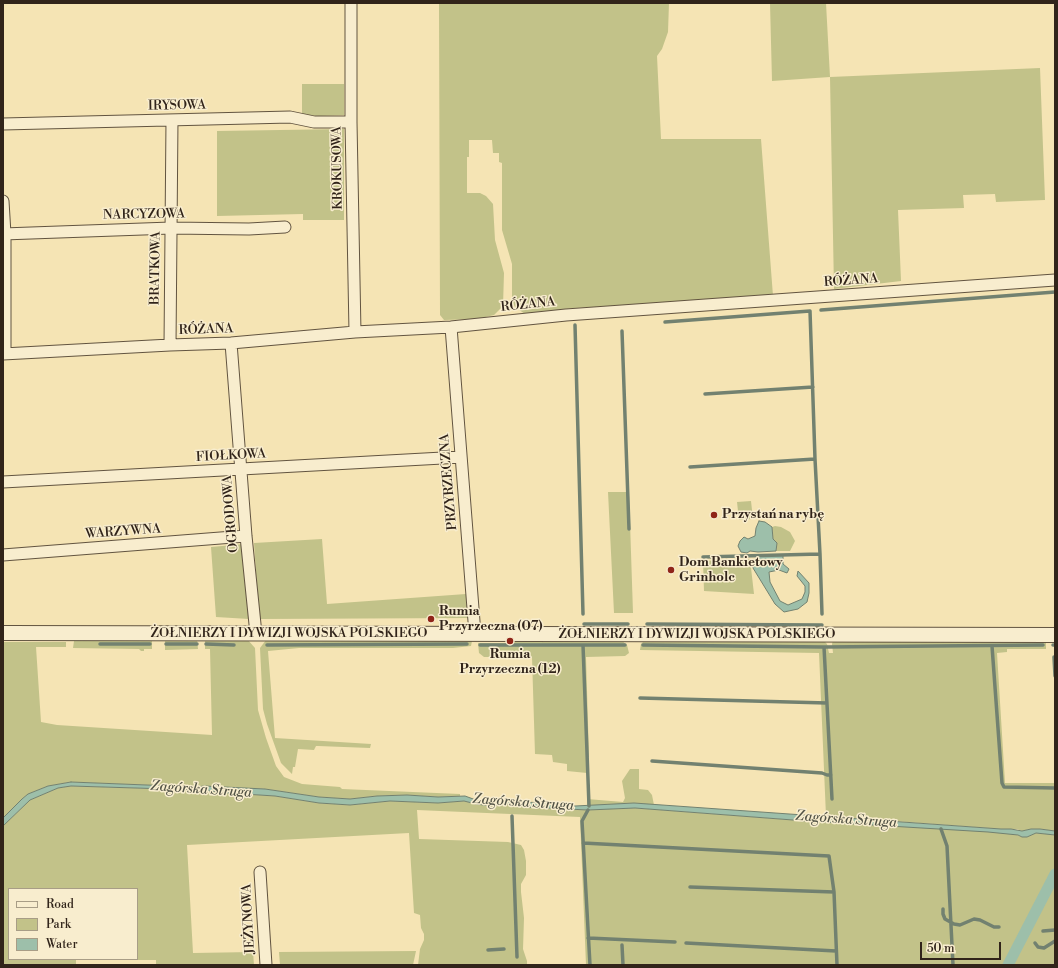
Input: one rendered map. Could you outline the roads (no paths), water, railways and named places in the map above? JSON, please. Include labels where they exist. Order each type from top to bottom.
[{"type":"street","name":"KROKUSOWA","points":[[351,3],[351,122],[355,332]]},
{"type":"street","name":"IRYSOWA","points":[[3,124],[290,117],[314,122],[351,122]]},
{"type":"street","name":"BRATKOWA","points":[[170,345],[172,120]]},
{"type":"street","points":[[3,201],[4,354]]},
{"type":"street","name":"NARCYZOWA","points":[[4,234],[171,228],[249,229],[285,227]]},
{"type":"street","name":"RÓŻANA","points":[[4,354],[170,345],[231,344],[355,332],[451,327],[566,315],[1055,280]]},
{"type":"street","name":"PRZYRZECZNA","points":[[451,327],[476,634]]},
{"type":"street","name":"OGRODOWA","points":[[231,344],[246,536],[256,634]]},
{"type":"street","name":"FIOŁKOWA","points":[[3,482],[461,457]]},
{"type":"street","name":"WARZYWNA","points":[[3,555],[246,536]]},
{"type":"street","name":"ŻOŁNIERZY I DYWIZJI WOJSKA POLSKIEGO","points":[[3,634],[1055,635]]},
{"type":"street","name":"JEŻYNOWA","points":[[260,872],[266,965]]},
{"type":"water","points":[[759,521],[765,522],[772,527],[773,539],[777,543],[776,551],[741,552],[738,546],[740,541],[744,537],[748,539],[755,536]]},
{"type":"water","points":[[783,555],[783,564],[789,569],[787,573],[779,570],[769,572],[770,582],[780,601],[788,605],[802,599],[805,592],[805,586],[797,576],[798,571],[809,583],[807,602],[798,609],[784,612],[775,604],[753,568],[752,560],[759,559],[758,556]]},
{"type":"water","name":"Zagórska Struga","points":[[71,782],[265,789],[319,797],[350,799],[407,795],[438,797],[465,796],[476,800],[492,802],[510,799],[522,802],[575,806],[634,803],[1011,829],[1022,831],[1040,829],[1055,831],[1055,835],[1036,833],[1027,837],[1022,837],[1018,835],[988,832],[806,821],[635,808],[588,810],[525,807],[507,804],[491,806],[464,801],[438,803],[390,801],[350,805],[319,803],[275,796],[200,790],[71,786],[58,788],[30,800],[3,826],[3,818],[28,794],[48,786]]},
{"type":"waterway","points":[[821,310],[1055,292]]},
{"type":"waterway","points":[[665,322],[810,311],[822,614]]},
{"type":"waterway","points":[[575,325],[583,614]]},
{"type":"waterway","points":[[622,331],[629,529]]},
{"type":"waterway","points":[[705,394],[813,387]]},
{"type":"waterway","points":[[690,467],[815,459]]},
{"type":"waterway","points":[[703,557],[820,554]]},
{"type":"waterway","points":[[584,624],[628,624]]},
{"type":"waterway","points":[[647,624],[822,625]]},
{"type":"waterway","points":[[100,644],[150,644]]},
{"type":"waterway","points":[[166,644],[197,644]]},
{"type":"waterway","points":[[206,644],[234,645]]},
{"type":"waterway","points":[[267,645],[467,644]]},
{"type":"waterway","points":[[480,645],[625,645]]},
{"type":"waterway","points":[[583,645],[589,806]]},
{"type":"waterway","points":[[643,645],[824,647],[832,799]]},
{"type":"waterway","points":[[824,647],[1043,645]]},
{"type":"waterway","points":[[992,646],[1002,783],[1004,787],[1055,788]]},
{"type":"waterway","points":[[1054,657],[1055,676]]},
{"type":"waterway","points":[[640,698],[827,703]]},
{"type":"waterway","points":[[652,761],[822,773],[831,775]]},
{"type":"waterway","points":[[588,810],[582,821],[590,965]]},
{"type":"waterway","name":"Zagórska Struga","points":[[512,816],[517,957]]},
{"type":"waterway","points":[[941,829],[947,846],[953,965]]},
{"type":"waterway","points":[[583,843],[829,856],[834,892],[837,965]]},
{"type":"waterway","points":[[1008,965],[1055,874]]},
{"type":"waterway","points":[[690,887],[834,892]]},
{"type":"waterway","points":[[943,909],[945,919],[954,924],[960,925],[974,919],[980,920],[994,927],[999,927]]},
{"type":"waterway","points":[[1043,931],[1055,930]]},
{"type":"waterway","points":[[588,938],[675,942]]},
{"type":"waterway","points":[[1035,943],[1038,947],[1044,948],[1055,941]]},
{"type":"waterway","points":[[686,943],[836,951]]},
{"type":"waterway","points":[[622,945],[623,965]]},
{"type":"waterway","points":[[488,950],[504,949]]},
{"type":"place","name":"Przystań na rybę","points":[[714,515]]},
{"type":"place","name":"Dom Bankietowy Grinholc","points":[[671,570]]},
{"type":"place","name":"Rumia Przyrzeczna (07)","points":[[431,619]]},
{"type":"place","name":"Rumia Przyrzeczna (12)","points":[[510,641]]}]
